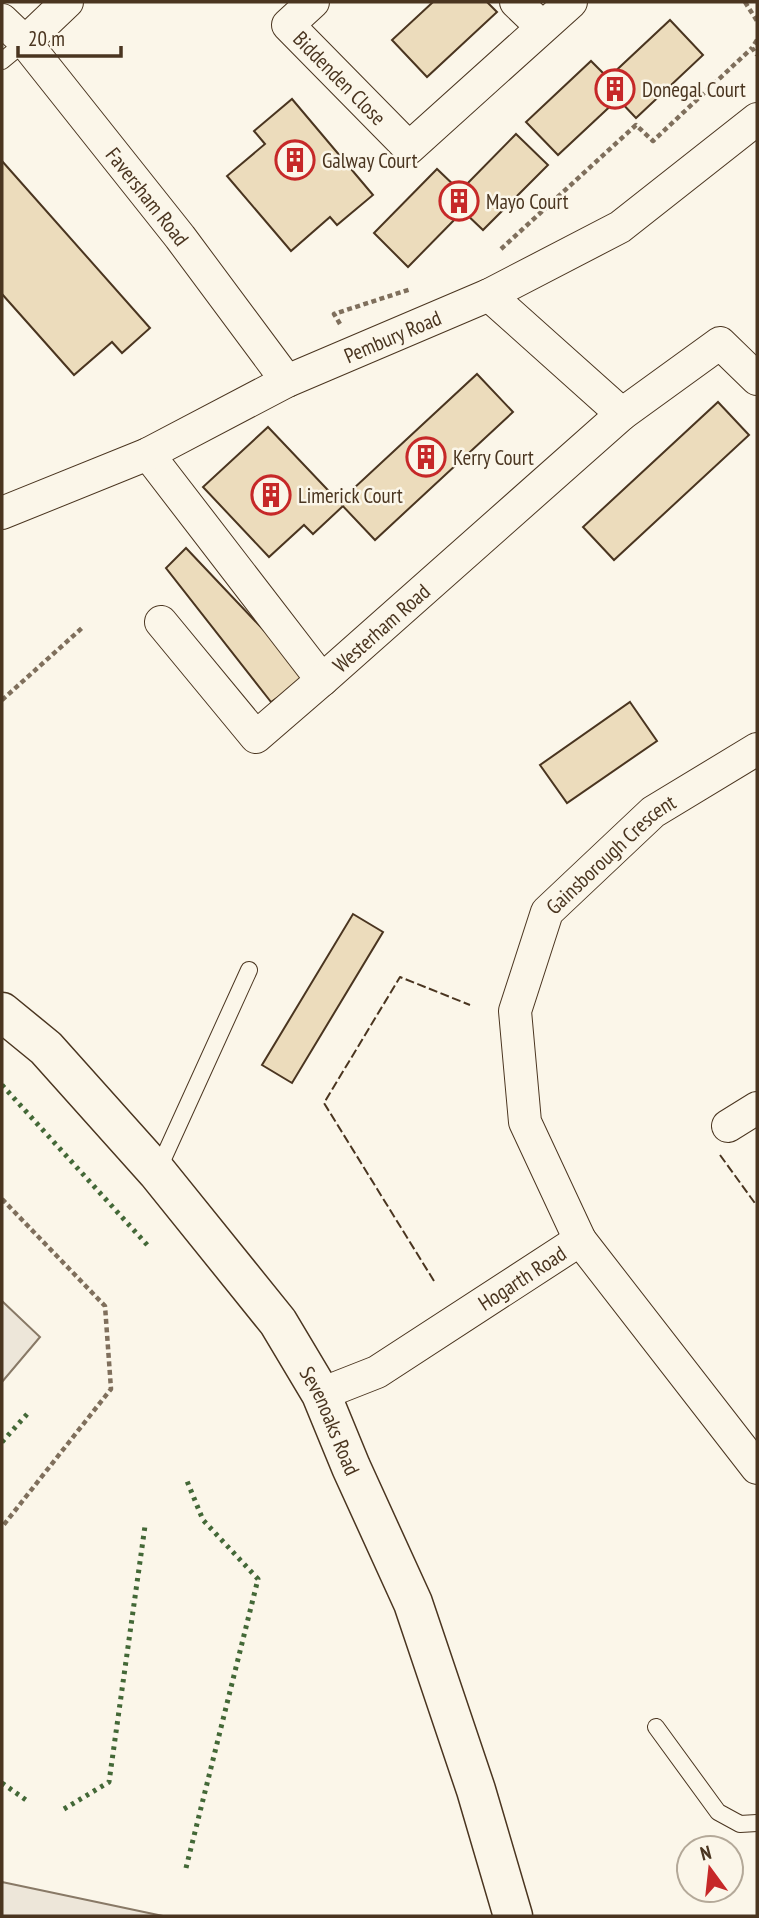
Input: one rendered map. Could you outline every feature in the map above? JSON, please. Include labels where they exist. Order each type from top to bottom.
[{"type":"street","points":[[13,52],[67,2]]},
{"type":"street","name":"Biddenden Close","points":[[313,2],[288,25],[409,149],[571,2]]},
{"type":"street","points":[[516,2],[542,27]]},
{"type":"street","name":"Faversham Road","points":[[2,20],[13,52],[180,237],[287,381]]},
{"type":"street","name":"Pembury Road","points":[[2,513],[148,454],[287,381],[489,295],[621,227],[757,119]]},
{"type":"street","points":[[489,295],[622,414]]},
{"type":"street","name":"Westerham Road","points":[[148,454],[322,680],[622,414],[720,343],[757,379]]},
{"type":"street","points":[[161,622],[256,737],[322,680]]},
{"type":"street","name":"Gainsborough Crescent","points":[[580,1240],[525,1122],[515,1011],[547,912],[653,812],[757,749]]},
{"type":"street","name":"Sevenoaks Road","points":[[2,1012],[46,1048],[157,1172],[278,1322],[321,1394],[413,1603],[476,1790],[513,1916]]},
{"type":"street","points":[[728,1126],[757,1108]]},
{"type":"street","name":"Hogarth Road","points":[[321,1394],[377,1372],[580,1240],[757,1468]]},
{"type":"lane","points":[[157,1172],[249,970]]},
{"type":"lane","points":[[656,1727],[718,1812],[740,1824],[757,1823]]},
{"type":"path","points":[[745,2],[757,21]]},
{"type":"path","points":[[494,256],[636,125],[653,141],[752,48],[757,40]]},
{"type":"path","points":[[752,48],[757,55]]},
{"type":"path","points":[[355,352],[334,314],[421,286]]},
{"type":"path","points":[[2,700],[82,628]]},
{"type":"path","points":[[2,1199],[105,1306],[111,1389],[2,1527]]},
{"type":"shaded area","points":[[2,1301],[40,1337],[2,1382]]},
{"type":"shaded area","points":[[2,1882],[163,1916],[2,1916]]},
{"type":"building","points":[[433,2],[487,2],[497,12],[427,77],[392,40]]},
{"type":"building","name":"Donegal Court","points":[[670,20],[703,55],[636,118],[618,99],[558,155],[526,122],[591,61],[608,78]]},
{"type":"building","name":"Galway Court","points":[[292,99],[373,195],[337,225],[330,217],[291,251],[227,176],[265,144],[254,131]]},
{"type":"building","name":"Mayo Court","points":[[516,134],[548,165],[483,230],[463,211],[408,267],[374,233],[437,169],[460,191]]},
{"type":"building","points":[[2,161],[150,328],[122,353],[112,342],[74,375],[2,294]]},
{"type":"building","name":"Kerry Court","points":[[477,374],[513,412],[375,540],[339,502]]},
{"type":"building","points":[[718,402],[749,435],[614,560],[583,527]]},
{"type":"building","name":"Limerick Court","points":[[268,427],[343,506],[313,534],[304,525],[269,557],[203,487]]},
{"type":"building","points":[[186,548],[308,677],[271,702],[166,568]]},
{"type":"building","points":[[630,702],[657,741],[567,803],[540,765]]},
{"type":"building","points":[[353,914],[383,932],[292,1083],[262,1065]]},
{"type":"hedge","points":[[2,1085],[150,1248]]},
{"type":"hedge","points":[[2,1442],[29,1412]]},
{"type":"hedge","points":[[186,1868],[258,1579],[203,1520],[187,1481]]},
{"type":"hedge","points":[[64,1809],[109,1782],[145,1526]]},
{"type":"hedge","points":[[2,1783],[26,1800]]},
{"type":"fence","points":[[434,1281],[324,1103],[400,977],[470,1005]]},
{"type":"fence","points":[[720,1155],[757,1206]]},
{"type":"place","name":"Donegal Court","points":[[615,89]]},
{"type":"place","name":"Galway Court","points":[[295,160]]},
{"type":"place","name":"Mayo Court","points":[[459,201]]},
{"type":"place","name":"Kerry Court","points":[[426,457]]},
{"type":"place","name":"Limerick Court","points":[[271,495]]}]
